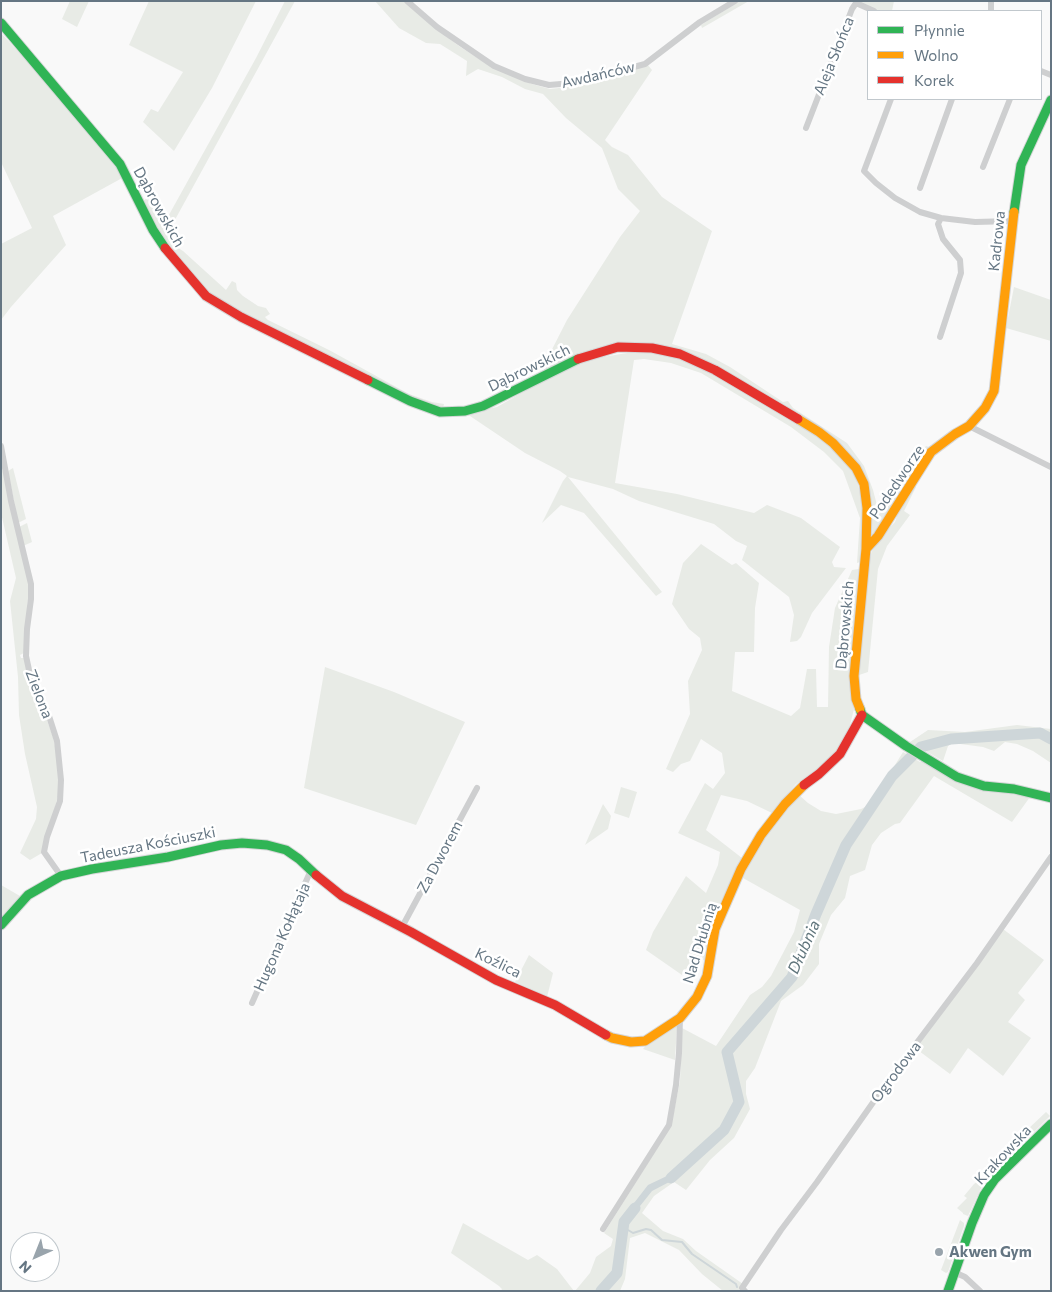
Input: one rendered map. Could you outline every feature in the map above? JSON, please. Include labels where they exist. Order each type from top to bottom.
[{"type":"street","name":"Awdańców","points":[[407,1],[437,27],[494,66],[525,79],[549,85],[573,83],[645,64],[700,22],[735,1]]},
{"type":"street","name":"Aleja Słońca","points":[[806,128],[852,9],[856,3],[872,10]]},
{"type":"street","name":"Dąbrowskich","points":[[1,24],[120,164],[162,245],[206,296],[241,317],[403,398],[422,407],[440,412],[465,411],[484,406],[574,360],[618,347],[652,348],[680,354],[715,370],[819,432],[846,455],[856,468],[864,484],[867,508],[866,550],[854,676],[856,699],[862,715]]},
{"type":"street","points":[[891,100],[864,171],[876,183],[895,198],[920,212],[941,218],[975,222],[1013,221]]},
{"type":"street","points":[[920,188],[952,100]]},
{"type":"street","points":[[983,167],[1010,100]]},
{"type":"street","name":"Kadrowa","points":[[994,391],[1021,165],[1051,100]]},
{"type":"street","points":[[940,337],[961,273],[960,260],[944,239],[938,224],[941,218]]},
{"type":"street","name":"Podedworze","points":[[866,550],[878,536],[932,452],[949,438],[969,426],[986,408],[994,391]]},
{"type":"street","points":[[969,426],[1051,466]]},
{"type":"street","name":"Zielona","points":[[1,446],[11,501],[31,584],[26,656],[29,670],[48,713],[57,741],[61,780],[60,801],[44,852],[61,876]]},
{"type":"street","points":[[862,715],[924,758],[957,777],[984,786],[1014,789],[1051,798]]},
{"type":"street","name":"Nad Dłubnią","points":[[680,1018],[697,997],[707,976],[715,930],[741,869],[761,835],[785,804],[840,754],[862,715]]},
{"type":"street","name":"Za Dworem","points":[[402,927],[477,788]]},
{"type":"street","name":"Tadeusza Kościuszki","points":[[1,925],[28,895],[61,876],[168,857],[221,845],[242,843],[286,850],[311,870]]},
{"type":"street","name":"Ogrodowa","points":[[744,1289],[781,1230],[891,1077],[957,991],[1051,857]]},
{"type":"street","name":"Koźlica","points":[[311,870],[326,885],[342,896],[402,927],[496,980],[555,1005],[612,1038],[631,1042],[645,1041],[680,1018]]},
{"type":"street","name":"Hugona Kołłątaja","points":[[252,1003],[311,870]]},
{"type":"street","points":[[603,1229],[668,1125],[676,1085],[680,1018]]},
{"type":"street","name":"Krakowska","points":[[948,1291],[984,1195],[995,1180],[1051,1124]]},
{"type":"street","points":[[954,1272],[965,1277],[980,1291]]},
{"type":"shaded area","points":[[70,1],[89,1],[77,27],[62,19]]},
{"type":"shaded area","points":[[149,1],[256,1],[212,88],[174,151],[143,122],[151,109],[158,112],[183,72],[129,45]]},
{"type":"shaded area","points":[[285,1],[295,1],[171,227],[168,236],[175,246],[226,290],[232,281],[236,283],[237,290],[243,296],[258,306],[266,308],[270,314],[265,317],[268,320],[329,350],[409,394],[444,404],[443,408],[432,407],[408,397],[259,322],[206,291],[177,260],[160,235],[144,201],[148,196],[158,216],[165,222],[256,58]]},
{"type":"shaded area","points":[[375,1],[414,1],[412,6],[442,33],[479,59],[532,84],[550,89],[576,86],[627,72],[647,64],[652,70],[605,140],[612,147],[628,155],[662,197],[712,231],[672,344],[706,354],[730,367],[783,402],[788,401],[793,408],[847,443],[864,466],[878,509],[926,446],[929,447],[874,536],[871,537],[869,533],[859,466],[848,452],[833,440],[715,367],[632,345],[544,371],[543,367],[567,320],[620,237],[640,211],[618,189],[602,148],[566,118],[543,94],[525,89],[502,77],[478,69],[466,76],[467,61],[440,44],[426,43],[399,28]]},
{"type":"shaded area","points":[[739,1],[749,1],[702,28],[701,25]]},
{"type":"shaded area","points":[[857,1],[894,1],[892,10],[876,10]]},
{"type":"shaded area","points":[[1,33],[49,85],[124,177],[53,216],[66,245],[1,320],[1,244],[32,228],[1,162]]},
{"type":"shaded area","points":[[1014,287],[1051,300],[1051,341],[1006,328]]},
{"type":"shaded area","points":[[633,352],[655,352],[681,358],[715,374],[821,438],[846,460],[856,477],[862,500],[860,562],[857,563],[860,518],[843,471],[824,452],[791,427],[701,373],[671,363],[644,359],[634,360],[615,483],[677,494],[754,513],[767,505],[801,518],[840,547],[832,562],[834,567],[846,568],[812,613],[801,637],[797,641],[790,642],[794,615],[789,597],[742,560],[747,546],[736,541],[714,524],[639,501],[613,489],[568,477],[662,592],[656,596],[584,513],[561,505],[542,523],[567,476],[525,453],[470,416],[469,413],[497,407],[551,376],[591,359]]},
{"type":"shaded area","points":[[1,463],[29,586],[24,653],[20,655],[21,658],[25,658],[53,737],[57,755],[59,793],[42,853],[30,860],[20,853],[36,819],[37,807],[25,754],[19,715],[18,677],[10,601],[16,578],[1,513]]},
{"type":"shaded area","points":[[13,468],[26,519],[18,523],[8,471]]},
{"type":"shaded area","points":[[914,486],[916,487],[904,511],[910,515],[887,546],[878,569],[868,672],[859,675],[866,572],[869,561],[872,551],[885,532],[895,522],[898,513]]},
{"type":"shaded area","points":[[27,523],[32,542],[23,546],[19,527]]},
{"type":"shaded area","points":[[701,544],[732,565],[736,563],[759,583],[755,608],[754,652],[735,652],[732,691],[791,716],[800,708],[807,669],[816,669],[817,707],[828,707],[829,647],[835,608],[852,570],[859,569],[851,681],[854,709],[848,733],[834,757],[796,784],[772,813],[747,801],[721,795],[706,830],[742,858],[711,922],[707,962],[695,956],[682,975],[646,950],[653,932],[686,876],[706,893],[718,865],[720,852],[678,833],[705,783],[713,789],[725,773],[722,753],[701,739],[690,761],[681,764],[673,772],[666,769],[690,714],[688,681],[702,650],[700,638],[689,629],[672,604],[683,563]]},
{"type":"shaded area","points":[[325,667],[394,692],[465,722],[416,825],[304,788]]},
{"type":"shaded area","points":[[1017,725],[1051,729],[1051,763],[1033,751],[1017,744],[1005,742],[994,751],[983,747],[953,743],[948,746],[943,761],[910,742],[928,730],[965,732]]},
{"type":"shaded area","points":[[903,752],[974,788],[1030,797],[1012,822],[934,776],[900,823],[881,833],[872,845],[865,870],[850,876],[845,898],[831,915],[819,944],[819,964],[803,985],[781,1001],[755,1068],[746,1081],[746,1094],[750,1109],[734,1138],[710,1160],[686,1190],[674,1182],[654,1196],[642,1213],[663,1231],[683,1239],[696,1251],[743,1284],[739,1289],[740,1291],[723,1291],[702,1274],[679,1250],[645,1233],[630,1238],[625,1279],[620,1291],[575,1291],[590,1273],[596,1257],[611,1246],[613,1239],[604,1233],[671,1126],[680,1081],[682,1028],[716,1046],[750,995],[762,987],[771,976],[794,932],[800,910],[743,878],[751,857],[761,841],[798,794],[821,811],[836,814],[861,809],[871,804]]},
{"type":"shaded area","points":[[621,787],[637,792],[629,818],[614,813]]},
{"type":"shaded area","points":[[603,804],[611,816],[608,829],[585,845]]},
{"type":"shaded area","points":[[1,885],[20,896],[1,920]]},
{"type":"shaded area","points":[[1003,929],[1044,960],[1018,993],[1025,1000],[1008,1022],[1031,1038],[1003,1076],[968,1048],[950,1074],[915,1048]]},
{"type":"shaded area","points":[[529,955],[553,973],[547,997],[515,982]]},
{"type":"shaded area","points":[[677,1026],[675,1060],[643,1049],[648,1043]]},
{"type":"shaded area","points":[[1046,1112],[1050,1116],[1031,1135],[1027,1130]]},
{"type":"shaded area","points":[[1003,1162],[982,1186],[968,1216],[963,1214],[957,1208],[967,1198],[964,1196],[974,1184]]},
{"type":"shaded area","points":[[678,1167],[685,1170],[675,1179],[652,1191],[628,1221],[624,1216],[648,1185],[669,1175]]},
{"type":"shaded area","points":[[960,1220],[964,1223],[964,1226],[948,1272],[946,1273],[941,1270]]},
{"type":"shaded area","points":[[463,1223],[528,1260],[537,1255],[557,1269],[574,1291],[501,1291],[502,1289],[499,1286],[451,1253]]},
{"type":"waterway","name":"Dłubnia","points":[[671,1178],[724,1130],[739,1102],[727,1052],[792,977],[816,914],[846,845],[892,776],[921,747],[951,739],[1040,733],[1051,739]]},
{"type":"waterway","name":"Dłubnia","points":[[601,1291],[617,1273],[624,1222],[635,1208]]},
{"type":"waterway","points":[[623,1227],[633,1233],[646,1229],[651,1230],[662,1240],[682,1242],[692,1254],[736,1284],[737,1287]]},
{"type":"traffic: fast","points":[[1,23],[120,164],[153,230],[165,248]]},
{"type":"traffic: fast","points":[[1014,212],[1021,165],[1051,100]]},
{"type":"traffic: fast","points":[[368,380],[410,401],[440,412],[465,411],[483,406],[578,359]]},
{"type":"traffic: fast","points":[[860,709],[862,715],[906,746],[957,777],[984,786],[1014,789],[1051,798]]},
{"type":"traffic: fast","points":[[1,925],[28,895],[61,876],[168,857],[221,845],[242,843],[267,845],[286,850],[316,875]]},
{"type":"traffic: fast","points":[[948,1291],[984,1195],[995,1179],[1051,1124]]},
{"type":"traffic: slow","points":[[866,549],[878,536],[931,452],[969,426],[985,408],[994,391],[1014,212]]},
{"type":"traffic: slow","points":[[798,419],[833,443],[856,468],[864,484],[867,508],[866,549],[854,676],[856,699],[860,709]]},
{"type":"traffic: slow","points":[[606,1035],[631,1042],[645,1041],[680,1018],[697,997],[707,976],[715,929],[741,869],[761,835],[785,804],[804,785]]},
{"type":"traffic: jam","points":[[165,248],[206,296],[241,317],[368,380]]},
{"type":"traffic: jam","points":[[578,359],[618,347],[652,348],[680,354],[715,370],[798,419]]},
{"type":"traffic: jam","points":[[804,785],[840,754],[862,715]]},
{"type":"traffic: jam","points":[[316,875],[342,896],[496,980],[555,1005],[606,1035]]},
{"type":"place","name":"Akwen Gym","points":[[939,1252]]}]
